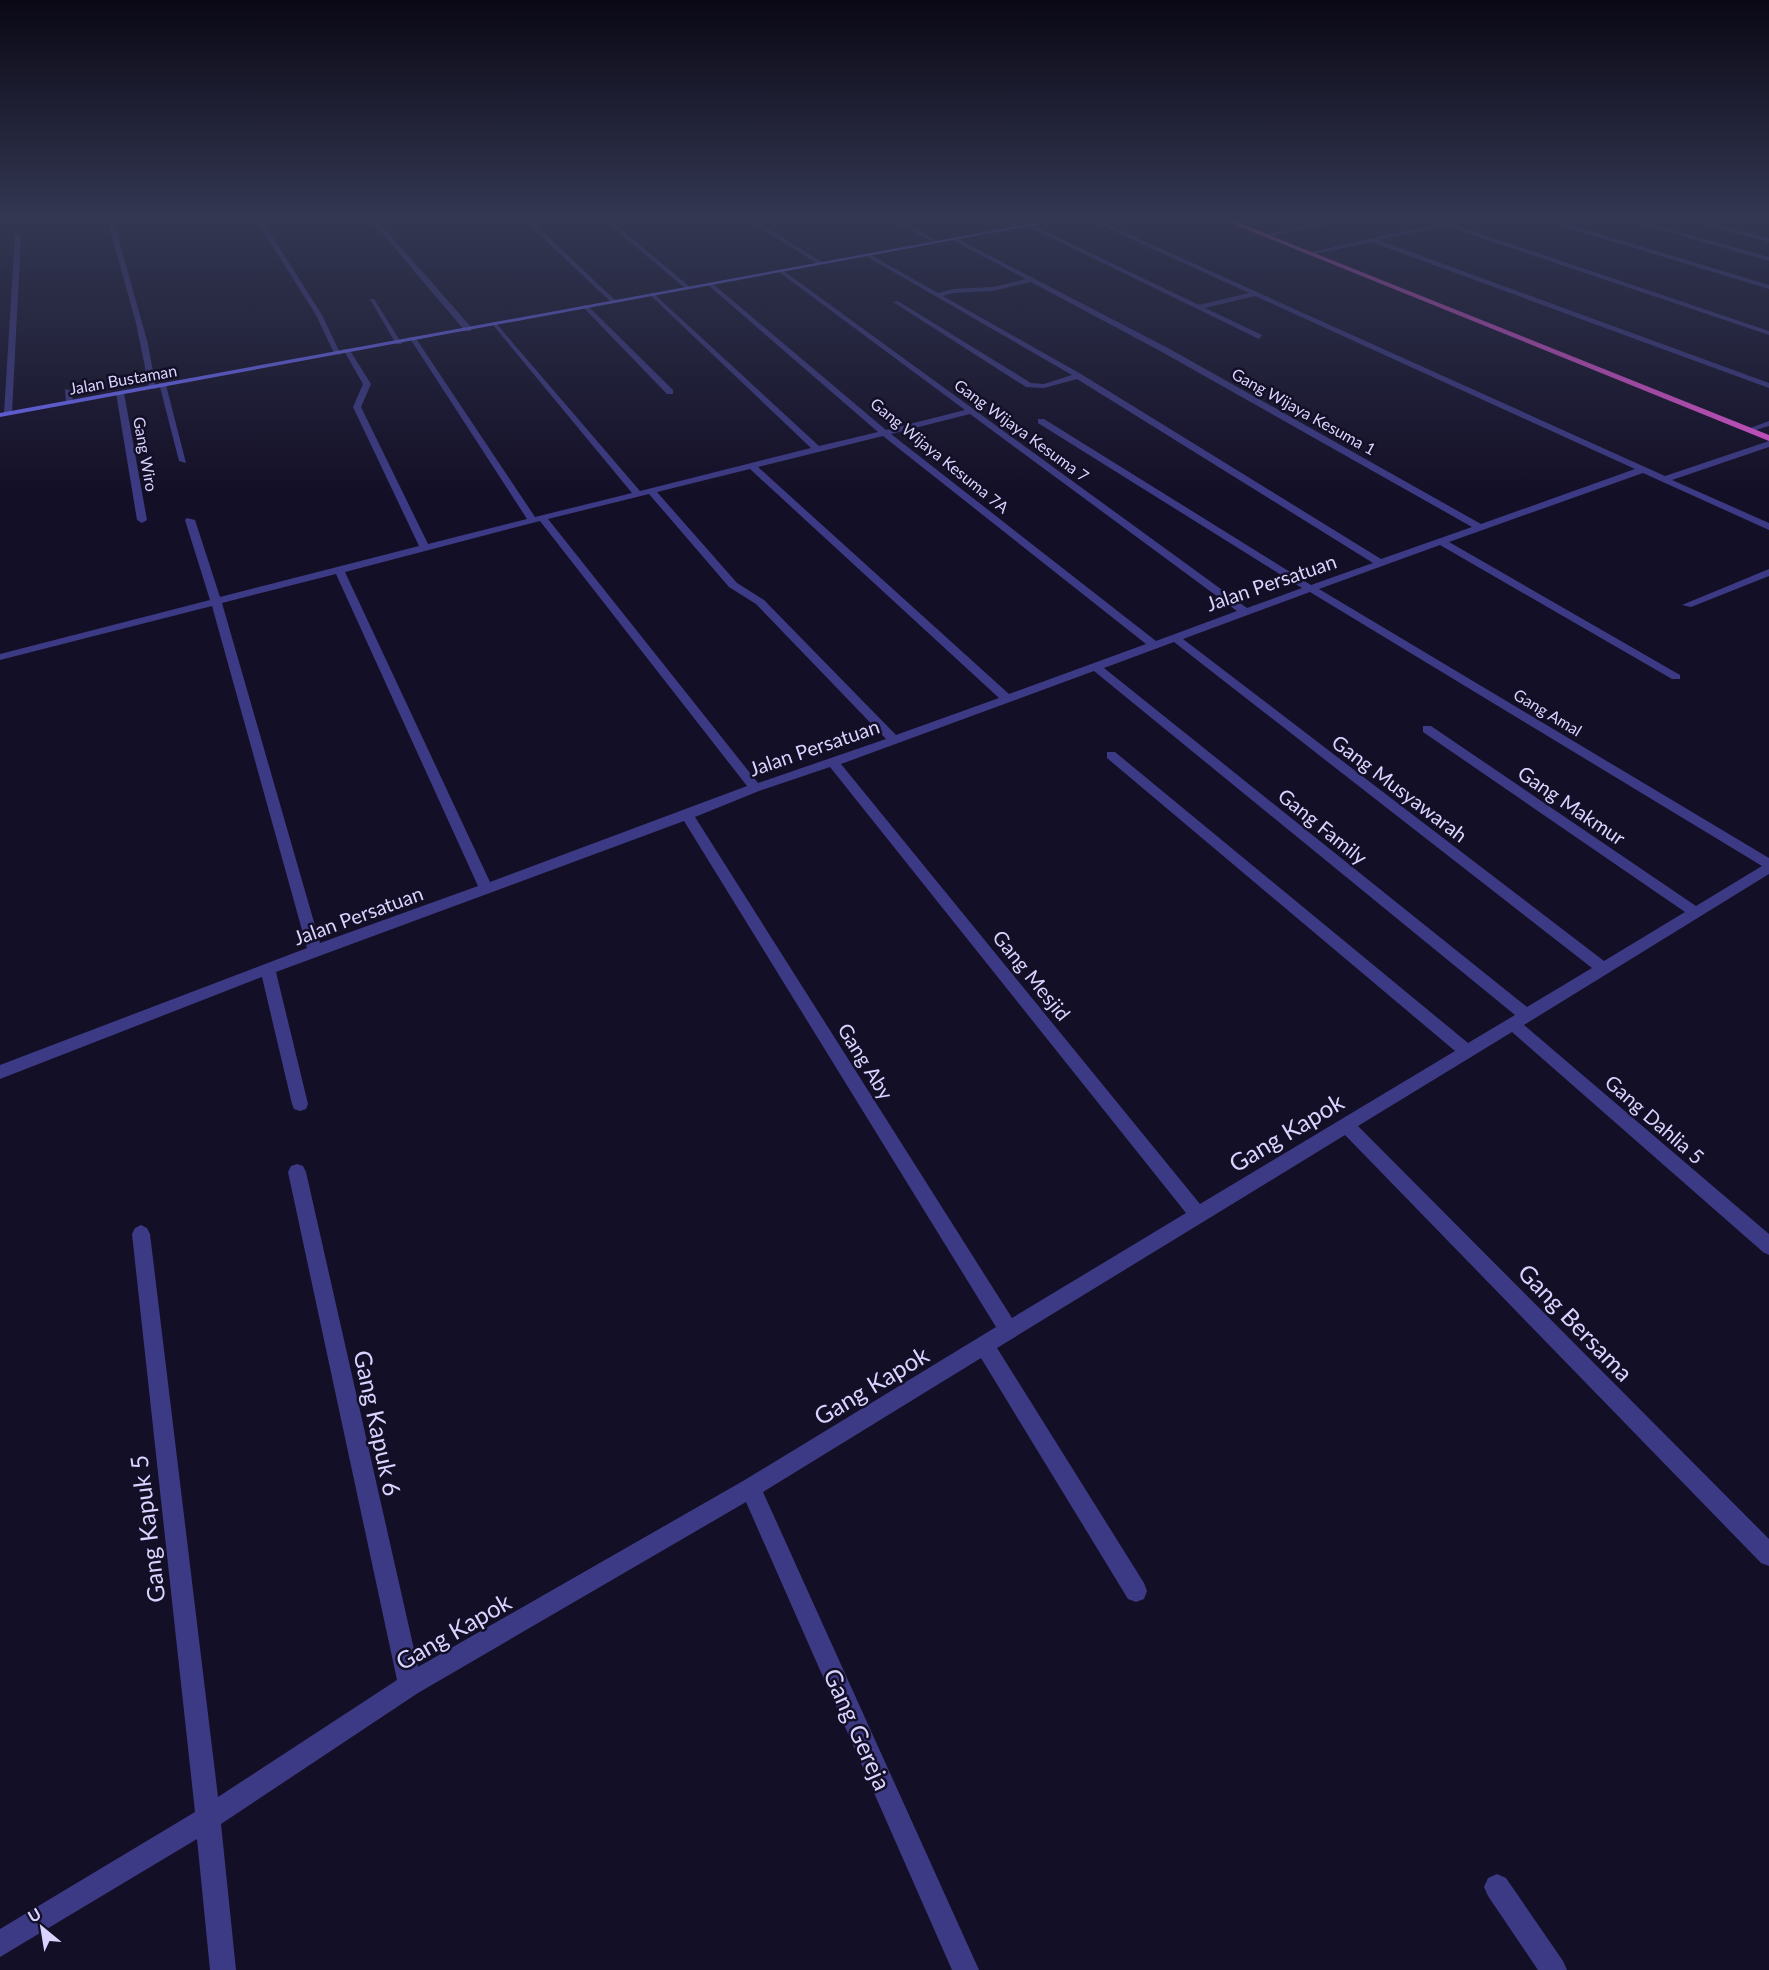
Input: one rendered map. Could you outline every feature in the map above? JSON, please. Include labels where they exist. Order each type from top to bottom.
[{"type":"highway","points":[[1454,311],[1769,438]]},
{"type":"main road","name":"Jalan Bustaman","points":[[4,414],[560,311]]},
{"type":"street","points":[[4,414],[12,311]]},
{"type":"street","points":[[138,311],[158,386],[183,461]]},
{"type":"street","points":[[316,311],[342,352],[367,384],[357,407],[425,548]]},
{"type":"street","points":[[379,311],[399,342]]},
{"type":"street","points":[[452,311],[468,329]]},
{"type":"street","points":[[590,311],[670,392]]},
{"type":"street","points":[[670,311],[817,449]]},
{"type":"street","name":"Gang Wijaya Kesuma 7A","points":[[742,311],[885,433],[1155,645]]},
{"type":"street","name":"Gang Wijaya Kesuma 7","points":[[835,311],[1245,612]]},
{"type":"street","points":[[910,311],[1029,385],[1044,386],[1078,376]]},
{"type":"street","points":[[963,311],[1078,376],[1382,564]]},
{"type":"street","name":"Gang Wijaya Kesuma 1","points":[[1091,311],[1165,350],[1480,527]]},
{"type":"street","points":[[1207,311],[1259,338]]},
{"type":"street","points":[[1292,311],[1769,527]]},
{"type":"street","points":[[1564,311],[1769,386]]},
{"type":"street","points":[[1704,311],[1769,333]]},
{"type":"street","points":[[495,324],[554,397],[638,494]]},
{"type":"street","points":[[412,339],[538,520],[754,788]]},
{"type":"street","points":[[68,391],[70,402]]},
{"type":"street","name":"Gang Wiro","points":[[120,393],[142,520]]},
{"type":"street","points":[[0,657],[972,411]]},
{"type":"street","name":"Gang Amal","points":[[1041,421],[1311,589],[1769,866]]},
{"type":"street","points":[[1749,430],[1769,423]]},
{"type":"street","points":[[1666,479],[1769,444]]},
{"type":"street","points":[[752,466],[1006,698]]},
{"type":"street","name":"Jalan Persatuan","points":[[0,1072],[315,951],[687,815],[754,788],[833,762],[1645,469]]},
{"type":"street","points":[[651,491],[734,585],[760,602],[894,740]]},
{"type":"street","points":[[190,520],[216,602],[315,951]]},
{"type":"street","points":[[1442,542],[1676,677]]},
{"type":"street","points":[[339,570],[486,888]]},
{"type":"street","points":[[1688,605],[1769,572]]},
{"type":"street","name":"Gang Musyawarah","points":[[1174,638],[1604,969]]},
{"type":"street","name":"Gang Family","points":[[1095,666],[1520,1020]]},
{"type":"street","name":"Gang Makmur","points":[[1427,729],[1696,913]]},
{"type":"street","points":[[1111,755],[1468,1052]]},
{"type":"street","name":"Gang Mesjid","points":[[833,762],[1198,1215]]},
{"type":"street","name":"Gang Aby","points":[[687,815],[1009,1330]]},
{"type":"street","name":"Gang Kapok","points":[[0,1944],[208,1818],[410,1685],[750,1488],[1696,913],[1769,866]]},
{"type":"street","points":[[268,970],[300,1104]]},
{"type":"street","name":"Gang Dahlia 5","points":[[1520,1020],[1769,1246]]},
{"type":"street","name":"Gang Bersama","points":[[1346,1125],[1769,1555]]},
{"type":"street","name":"Gang Kapuk 6","points":[[297,1172],[410,1685]]},
{"type":"street","name":"Gang Kapuk 5","points":[[141,1234],[208,1818],[223,1970]]},
{"type":"street","points":[[985,1346],[1136,1591]]},
{"type":"street","name":"Gang Gereja","points":[[750,1488],[966,1970]]},
{"type":"street","points":[[1497,1887],[1554,1970]]}]
